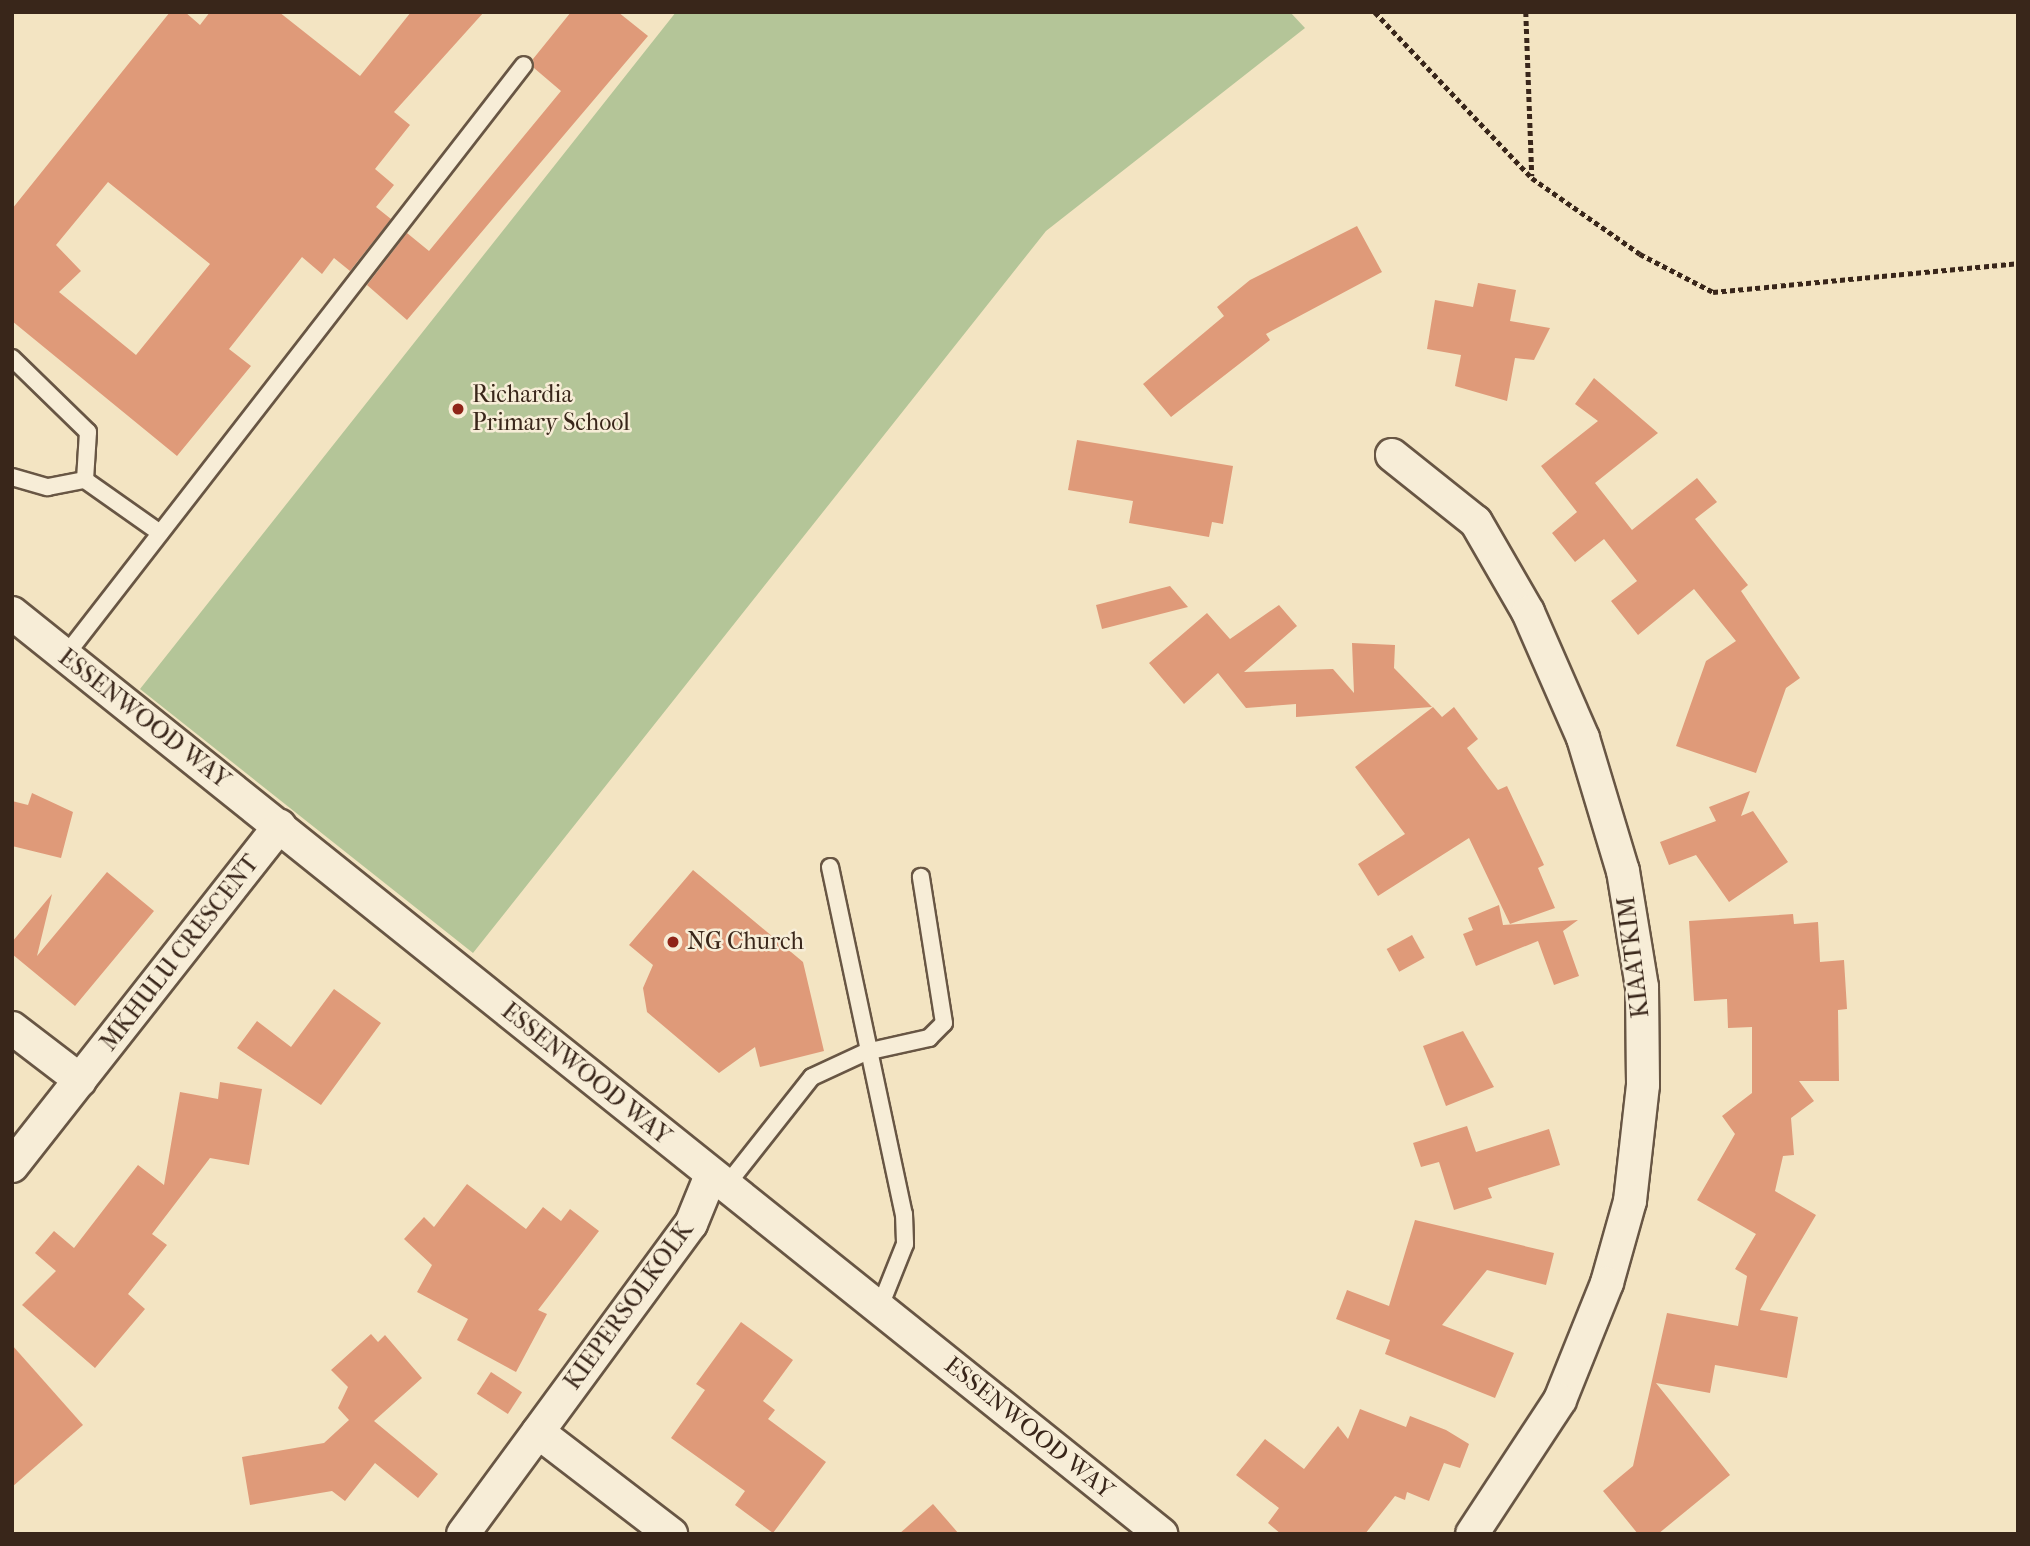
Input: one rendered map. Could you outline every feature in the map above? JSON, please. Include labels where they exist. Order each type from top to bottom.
[{"type":"street","name":"KIAATKIM","points":[[1392,455],[1476,522],[1528,612],[1583,738],[1623,871],[1642,987],[1643,1086],[1630,1201],[1607,1283],[1560,1400],[1472,1534]]},
{"type":"street","name":"ESSENWOOD WAY","points":[[12,613],[1161,1534]]},
{"type":"street","name":"MKHULU CRESCENT","points":[[12,1166],[280,826]]},
{"type":"street","points":[[12,1028],[80,1080]]},
{"type":"street","name":"KIEPERSOLKOLK","points":[[463,1534],[691,1224],[718,1181]]},
{"type":"street","points":[[538,1432],[671,1534]]},
{"type":"lane","points":[[65,656],[524,65]]},
{"type":"lane","points":[[12,358],[89,432],[85,480]]},
{"type":"lane","points":[[12,477],[48,486],[85,480],[160,533]]},
{"type":"lane","points":[[830,867],[866,1052],[904,1214],[905,1244],[879,1308]]},
{"type":"lane","points":[[718,1181],[801,1086],[866,1052],[929,1038],[944,1023],[921,877]]},
{"type":"path","points":[[1375,12],[1532,178],[1640,254],[1713,292],[2018,263]]},
{"type":"path","points":[[1527,12],[1532,178]]},
{"type":"green space","name":"Richardia Primary School","points":[[676,12],[1290,12],[1305,28],[1046,231],[473,953],[140,689]]},
{"type":"building","points":[[170,12],[185,12],[200,25],[210,12],[279,12],[360,76],[411,12],[484,12],[394,112],[410,125],[375,169],[394,185],[376,207],[391,219],[350,271],[334,258],[322,274],[302,257],[229,349],[251,366],[177,456],[12,321],[12,209]],"holes":[[[108,182],[210,264],[136,355],[59,292],[81,271],[56,245]]]},
{"type":"building","points":[[571,12],[618,12],[648,36],[407,320],[367,285],[407,233],[429,251],[561,91],[534,68],[533,59]]},
{"type":"building","points":[[1357,226],[1382,272],[1266,334],[1270,340],[1171,417],[1143,384],[1224,316],[1217,307],[1250,280]]},
{"type":"building","points":[[1478,283],[1516,290],[1510,321],[1550,328],[1534,360],[1515,358],[1507,401],[1455,386],[1461,355],[1427,349],[1435,300],[1473,307]]},
{"type":"building","points":[[1594,378],[1658,433],[1595,483],[1632,530],[1697,478],[1717,502],[1695,519],[1748,585],[1741,591],[1800,678],[1786,688],[1756,773],[1676,746],[1706,661],[1736,641],[1694,589],[1638,635],[1611,601],[1637,581],[1604,539],[1575,562],[1552,533],[1577,512],[1541,466],[1598,421],[1575,404]]},
{"type":"building","points":[[1077,440],[1233,466],[1223,524],[1212,522],[1209,537],[1129,523],[1133,501],[1068,490]]},
{"type":"building","points":[[1170,586],[1188,607],[1102,629],[1096,605]]},
{"type":"building","points":[[1279,605],[1297,626],[1244,672],[1333,669],[1354,693],[1352,643],[1395,645],[1394,668],[1432,707],[1296,717],[1296,704],[1246,708],[1218,673],[1184,704],[1149,663],[1207,613],[1230,639]]},
{"type":"building","points":[[1433,707],[1442,717],[1454,707],[1478,739],[1467,748],[1498,790],[1507,786],[1544,865],[1538,868],[1555,908],[1510,924],[1469,838],[1378,896],[1358,864],[1405,834],[1355,767]]},
{"type":"building","points":[[1750,791],[1741,816],[1753,811],[1788,862],[1729,902],[1696,855],[1669,865],[1660,842],[1716,821],[1709,807]]},
{"type":"building","points":[[32,793],[73,812],[61,858],[12,846],[12,801],[28,805]]},
{"type":"building","points":[[693,870],[803,962],[824,1051],[760,1067],[755,1047],[719,1073],[647,1012],[643,988],[653,965],[629,945]]},
{"type":"building","points":[[107,872],[154,911],[75,1006],[12,954],[12,942],[52,894],[37,956]]},
{"type":"building","points":[[1499,905],[1503,925],[1578,920],[1563,931],[1579,976],[1554,985],[1538,941],[1476,966],[1463,934],[1473,930],[1468,918]]},
{"type":"building","points":[[1793,914],[1794,924],[1818,922],[1820,962],[1844,960],[1847,1009],[1838,1010],[1839,1081],[1799,1081],[1814,1101],[1791,1118],[1794,1155],[1783,1156],[1775,1191],[1816,1215],[1760,1310],[1798,1317],[1787,1378],[1715,1365],[1710,1393],[1656,1383],[1730,1475],[1658,1534],[1638,1534],[1603,1491],[1633,1466],[1667,1313],[1738,1326],[1747,1276],[1735,1269],[1756,1234],[1697,1200],[1735,1134],[1722,1116],[1752,1093],[1752,1027],[1728,1028],[1727,999],[1694,1001],[1689,921]]},
{"type":"building","points":[[1412,935],[1425,958],[1399,972],[1387,949]]},
{"type":"building","points":[[334,989],[381,1023],[321,1105],[237,1048],[257,1021],[291,1047]]},
{"type":"building","points":[[1463,1031],[1494,1087],[1446,1106],[1423,1046]]},
{"type":"building","points":[[220,1082],[262,1089],[249,1165],[210,1158],[152,1234],[167,1245],[128,1294],[145,1309],[95,1368],[22,1305],[56,1271],[35,1253],[54,1231],[74,1248],[138,1165],[164,1185],[180,1092],[218,1099]]},
{"type":"building","points":[[1467,1126],[1476,1152],[1549,1129],[1560,1165],[1488,1188],[1492,1198],[1454,1210],[1439,1162],[1421,1167],[1413,1143]]},
{"type":"building","points":[[467,1184],[526,1229],[543,1207],[561,1221],[570,1209],[599,1231],[538,1310],[547,1314],[516,1372],[457,1340],[468,1319],[417,1292],[432,1265],[404,1239],[424,1217],[434,1227]]},
{"type":"building","points":[[1415,1220],[1554,1253],[1546,1285],[1487,1270],[1442,1325],[1514,1353],[1495,1398],[1385,1354],[1390,1340],[1336,1319],[1347,1290],[1389,1306]]},
{"type":"building","points":[[741,1322],[793,1360],[763,1401],[775,1410],[768,1419],[826,1462],[773,1533],[735,1505],[745,1491],[671,1438],[705,1390],[696,1384]]},
{"type":"building","points":[[371,1334],[378,1342],[385,1335],[422,1378],[374,1421],[438,1474],[418,1498],[375,1463],[345,1501],[332,1491],[250,1505],[242,1457],[324,1443],[349,1420],[338,1408],[348,1387],[331,1370]]},
{"type":"building","points":[[12,1345],[83,1425],[12,1487]]},
{"type":"building","points":[[491,1372],[522,1392],[508,1414],[477,1394]]},
{"type":"building","points":[[1360,1409],[1406,1427],[1410,1416],[1446,1430],[1469,1444],[1460,1468],[1444,1463],[1429,1501],[1407,1492],[1405,1500],[1395,1496],[1365,1534],[1281,1534],[1268,1523],[1279,1508],[1236,1475],[1265,1439],[1304,1469],[1338,1426],[1348,1439]]},
{"type":"building","points":[[933,1504],[959,1534],[899,1534]]},
{"type":"place","name":"Richardia Primary School","points":[[458,409]]},
{"type":"place","name":"NG Church","points":[[673,942]]}]
